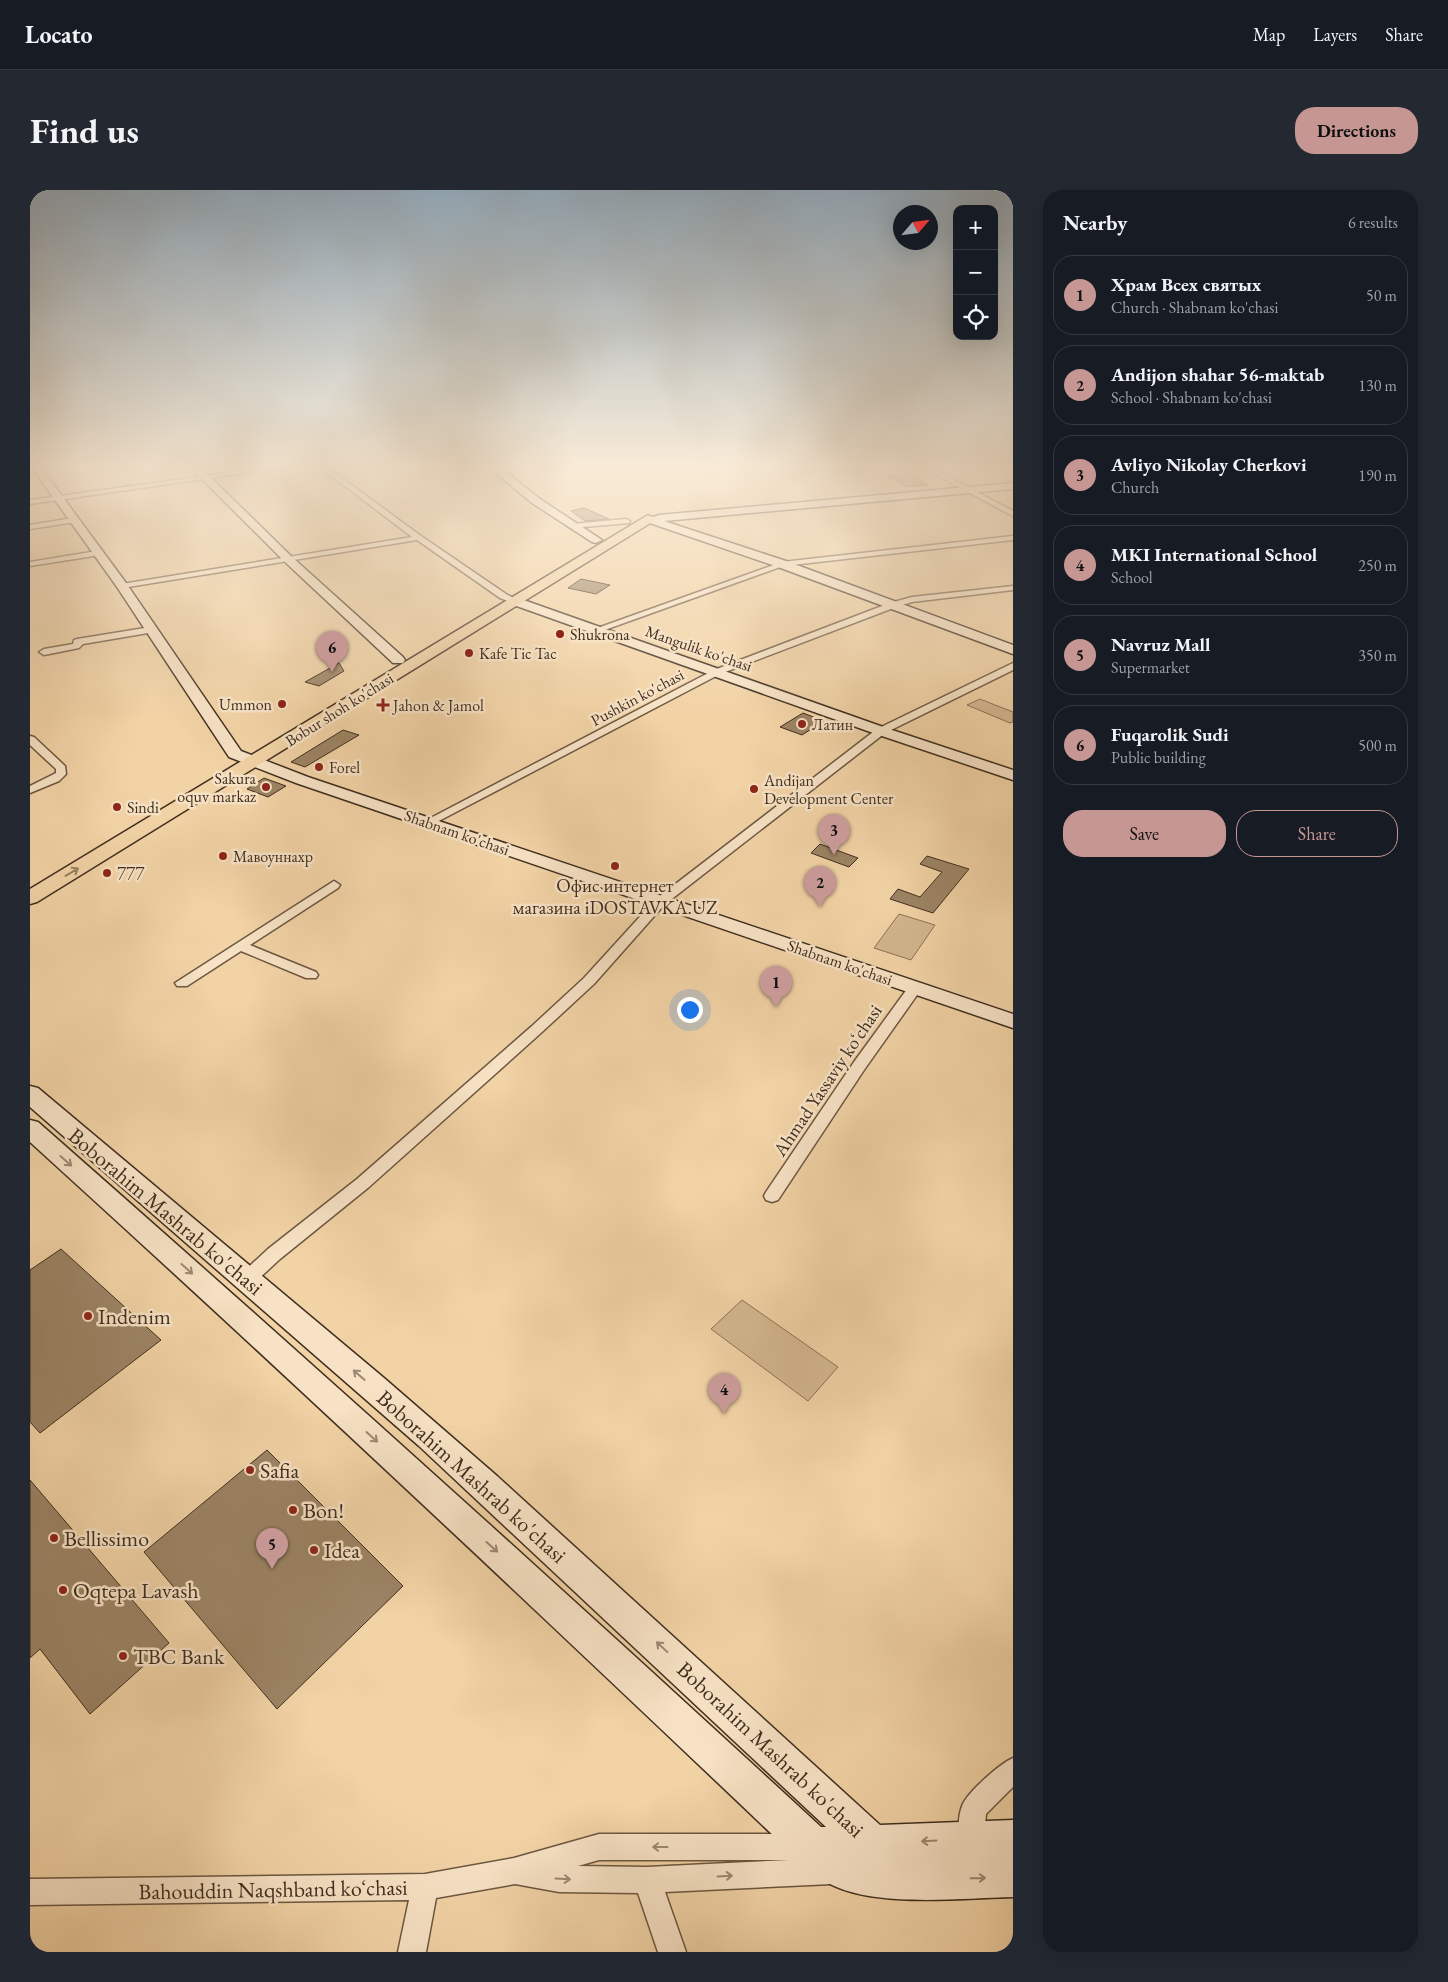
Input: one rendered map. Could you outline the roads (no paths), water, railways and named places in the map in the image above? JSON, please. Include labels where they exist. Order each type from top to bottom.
[{"type":"main road","name":"Bobur shoh ko'chasi","points":[[30,898],[254,761],[509,599],[585,547]]},
{"type":"main road","name":"Bobur shoh ko'chasi","points":[[175,790],[398,660],[599,547]]},
{"type":"street","points":[[93,547],[122,586],[235,754]]},
{"type":"street","points":[[276,547],[398,660]]},
{"type":"street","points":[[122,586],[361,547]]},
{"type":"street","name":"Mangulik ko'chasi","points":[[432,547],[509,599],[880,731],[1013,775]]},
{"type":"street","points":[[732,547],[1013,650]]},
{"type":"street","points":[[596,630],[782,564],[931,547]]},
{"type":"street","points":[[30,564],[97,553]]},
{"type":"street","name":"Pushkin ko'chasi","points":[[429,822],[717,672],[893,605],[912,600],[1013,588]]},
{"type":"street","points":[[44,652],[76,646],[79,644],[75,639],[151,630]]},
{"type":"street","points":[[247,1279],[274,1254],[363,1183],[537,1029],[589,981],[660,902],[880,731],[1013,666]]},
{"type":"street","points":[[30,739],[60,768],[61,774],[55,779],[30,790]]},
{"type":"street","name":"Shabnam ko'chasi","points":[[235,754],[302,780],[1013,1021]]},
{"type":"street","points":[[182,982],[334,886]]},
{"type":"street","points":[[240,946],[311,975]]},
{"type":"street","name":"Ahmad Yassaviy koʻchasi","points":[[772,1196],[859,1066],[915,988]]},
{"type":"street","name":"Boborahim Mashrab ko'chasi","points":[[30,1094],[486,1486],[874,1845],[891,1880]]},
{"type":"street","name":"Boborahim Mashrab ko'chasi","points":[[30,1128],[573,1621],[828,1858]]},
{"type":"street","points":[[144,1230],[169,1213]]},
{"type":"street","points":[[971,1839],[974,1808],[1013,1770]]},
{"type":"street","points":[[514,1871],[559,1879],[648,1880],[828,1858],[874,1845],[971,1839],[1013,1839]]},
{"type":"street","points":[[514,1871],[599,1847],[828,1858],[891,1880],[1013,1877]]},
{"type":"street","name":"Bahouddin Naqshband koʻchasi","points":[[30,1892],[424,1887],[514,1871]]},
{"type":"street","points":[[648,1880],[672,1952]]},
{"type":"street","points":[[412,1952],[424,1887]]},
{"type":"place","name":"Shukrona","points":[[560,634]]},
{"type":"place","name":"Kafe Tic Tac","points":[[469,653]]},
{"type":"place","name":"Fuqarolik Sudi","points":[[332,672]]},
{"type":"place","name":"Ummon","points":[[282,704]]},
{"type":"place","name":"Jahon & Jamol","points":[[383,705]]},
{"type":"place","name":"Латин","points":[[802,724]]},
{"type":"place","name":"Forel","points":[[319,767]]},
{"type":"place","name":"Sakura oquv markaz","points":[[266,787]]},
{"type":"place","name":"Andijan Development Center","points":[[754,789]]},
{"type":"place","name":"Sindi","points":[[117,807]]},
{"type":"place","name":"Avliyo Nikolay Cherkovi","points":[[834,855]]},
{"type":"place","name":"Мавоуннахр","points":[[223,856]]},
{"type":"place","name":"Офис интернет магазина iDOSTAVKA.UZ","points":[[615,866]]},
{"type":"place","name":"777","points":[[107,873]]},
{"type":"place","name":"Andijon shahar 56-maktab","points":[[820,907]]},
{"type":"place","name":"Храм Всех святых","points":[[776,1007]]},
{"type":"place","name":"Indenim","points":[[88,1316]]},
{"type":"place","name":"MKI International School","points":[[724,1414]]},
{"type":"place","name":"Safia","points":[[250,1470]]},
{"type":"place","name":"Bon!","points":[[293,1510]]},
{"type":"place","name":"Bellissimo","points":[[54,1538]]},
{"type":"place","name":"Idea","points":[[314,1550]]},
{"type":"place","name":"Navruz Mall","points":[[272,1569]]},
{"type":"place","name":"Oqtepa Lavash","points":[[63,1590]]},
{"type":"place","name":"TBC Bank","points":[[123,1656]]}]
